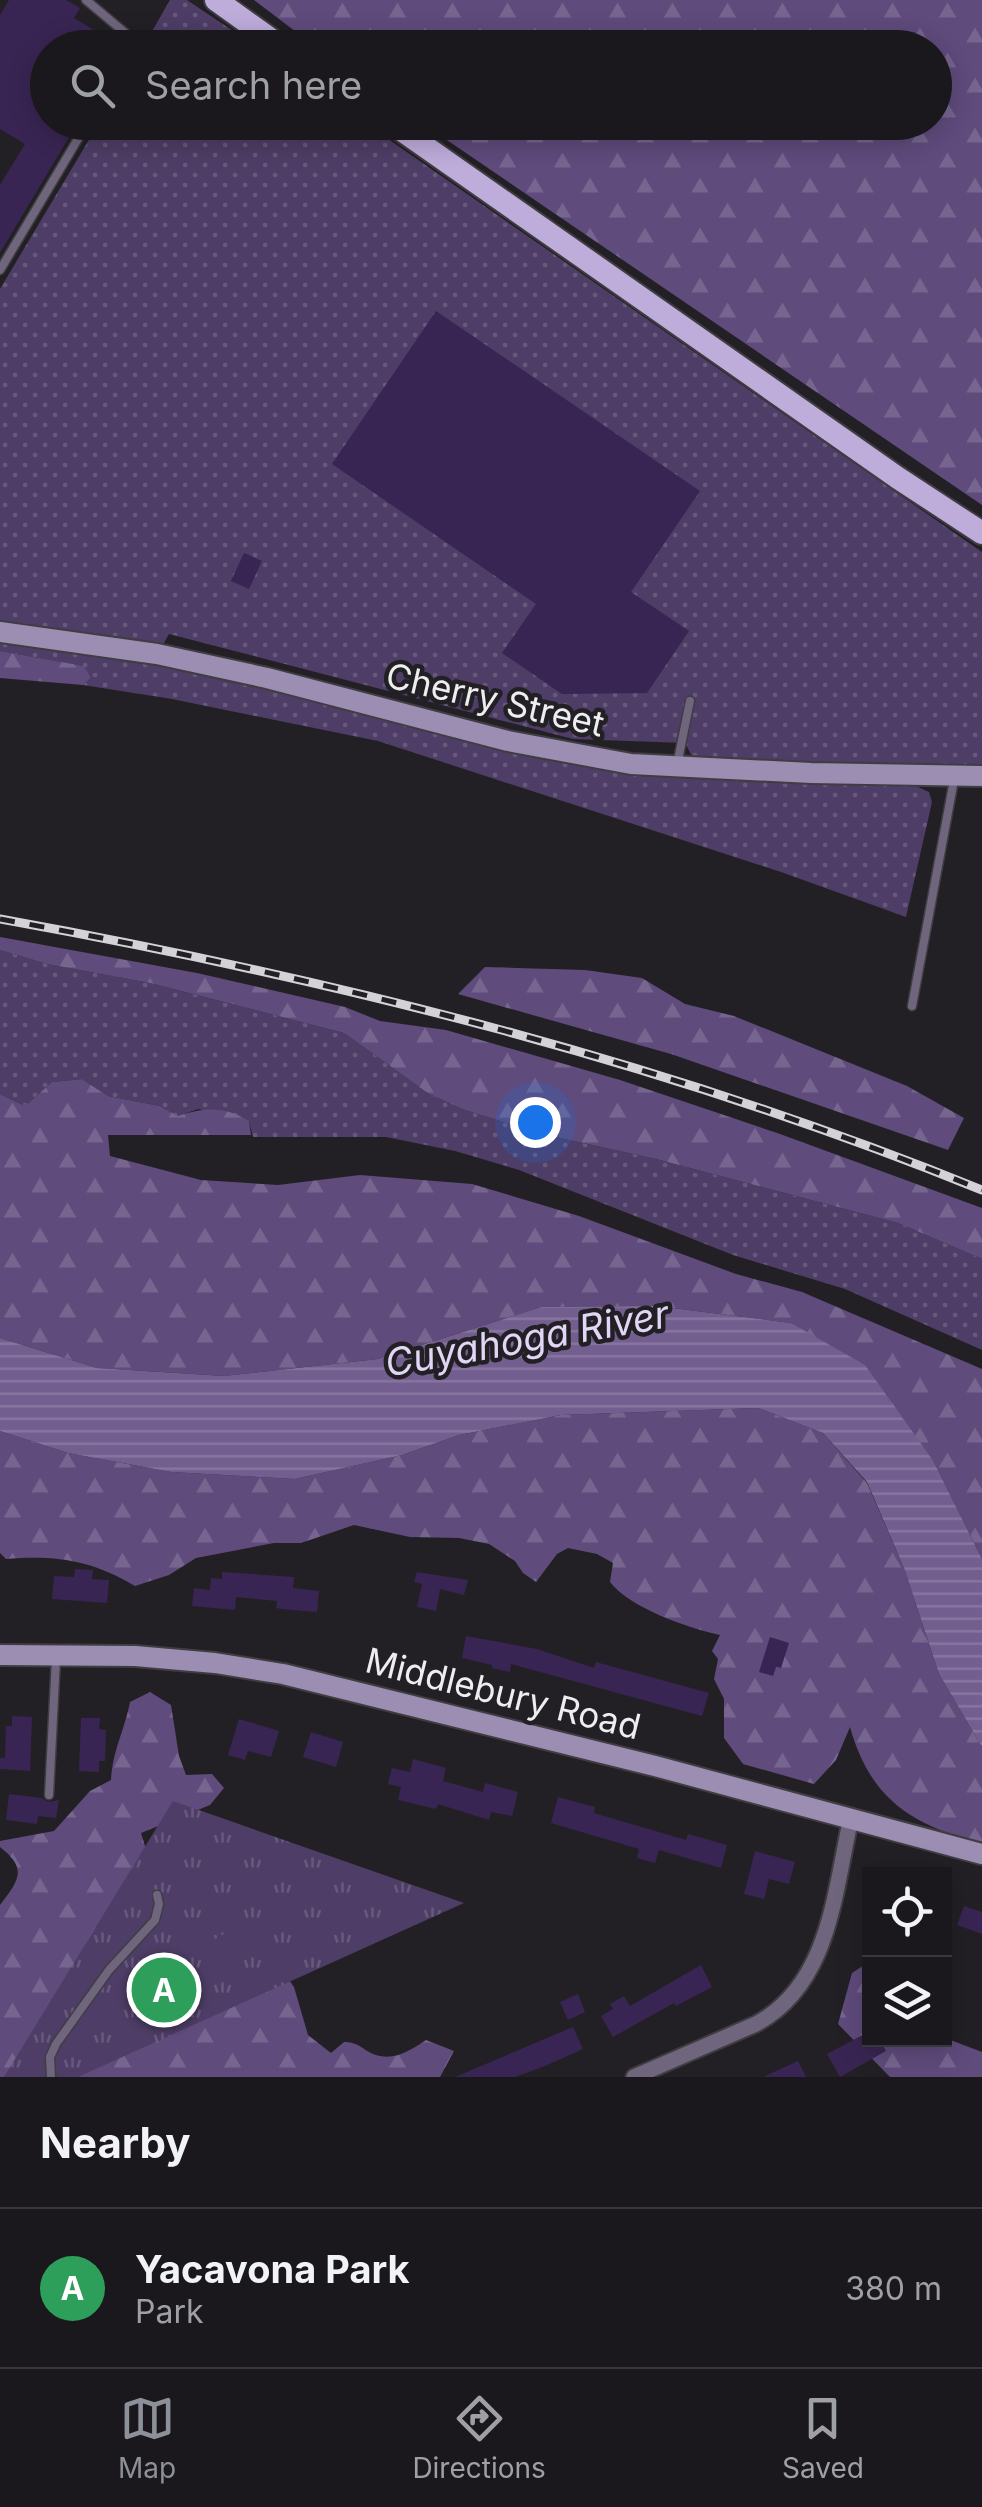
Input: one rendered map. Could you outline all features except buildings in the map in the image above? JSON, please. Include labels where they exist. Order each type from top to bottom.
[{"type":"main road","points":[[216,0],[258,30]]},
{"type":"main road","points":[[416,140],[982,533]]},
{"type":"street","name":"Cherry Street","points":[[0,632],[156,654],[267,678],[549,750],[676,768],[982,776]]},
{"type":"street","name":"Middlebury Road","points":[[0,1655],[135,1656],[215,1663],[326,1683],[982,1854]]},
{"type":"street","points":[[634,2077],[772,2016],[800,1989],[811,1972],[824,1936],[851,1818]]},
{"type":"lane","points":[[86,0],[122,30]]},
{"type":"lane","points":[[0,270],[77,140]]},
{"type":"lane","points":[[676,768],[690,701]]},
{"type":"lane","points":[[912,1006],[955,776]]},
{"type":"lane","points":[[48,1795],[56,1655]]},
{"type":"lane","points":[[51,2077],[50,2057],[56,2044],[109,1970],[155,1920],[160,1904],[157,1895]]},
{"type":"green space","points":[[170,0],[187,0],[232,30],[153,30]]},
{"type":"green space","points":[[254,0],[982,0],[982,505],[447,140],[952,140],[952,30],[294,30]]},
{"type":"green space","points":[[89,140],[389,140],[982,552],[982,767],[693,758],[685,743],[573,739],[169,634],[161,648],[0,621],[0,289]]},
{"type":"green space","points":[[0,639],[222,674],[521,753],[907,782],[929,792],[932,802],[906,917],[781,872],[378,741],[83,685],[91,678],[83,666],[0,651]]},
{"type":"green space","points":[[0,651],[84,666],[91,678],[83,685],[0,678]]},
{"type":"green space","points":[[0,937],[197,973],[345,1007],[380,1021],[446,1030],[620,1080],[982,1208],[982,1259],[898,1223],[656,1159],[542,1134],[465,1110],[429,1094],[344,1033],[150,983],[47,964],[0,950]]},
{"type":"green space","points":[[0,950],[47,964],[150,983],[344,1033],[429,1094],[465,1110],[542,1134],[656,1159],[898,1223],[982,1259],[982,1350],[845,1289],[733,1255],[519,1170],[455,1151],[386,1137],[253,1137],[249,1121],[198,1109],[178,1116],[160,1106],[108,1096],[82,1079],[52,1082],[25,1106],[0,1094]]},
{"type":"green space","points":[[485,967],[585,970],[642,978],[685,1004],[734,1016],[907,1086],[964,1118],[948,1150],[671,1054],[458,994]]},
{"type":"green space","points":[[82,1079],[108,1096],[160,1106],[178,1116],[214,1110],[249,1121],[251,1135],[108,1135],[110,1156],[201,1180],[278,1185],[360,1175],[472,1184],[579,1216],[736,1274],[802,1292],[982,1369],[982,1559],[934,1462],[791,1323],[656,1306],[541,1307],[378,1359],[224,1376],[97,1368],[0,1338],[0,1094],[25,1106],[52,1082]]},
{"type":"green space","points":[[758,1408],[823,1433],[867,1483],[904,1568],[939,1674],[982,1747],[982,1844],[935,1828],[898,1806],[870,1774],[850,1727],[836,1760],[814,1784],[743,1764],[724,1738],[724,1699],[714,1679],[718,1659],[712,1651],[720,1635],[676,1622],[631,1600],[610,1582],[613,1563],[597,1554],[568,1548],[557,1554],[536,1582],[515,1561],[489,1544],[459,1538],[410,1537],[354,1525],[301,1543],[274,1543],[196,1558],[169,1575],[135,1586],[88,1565],[57,1559],[6,1559],[0,1553],[0,1431],[68,1453],[171,1472],[295,1479],[402,1455],[459,1435],[561,1415]]},
{"type":"green space","points":[[150,1692],[171,1705],[186,1775],[212,1774],[224,1788],[210,1805],[141,1833],[150,1862],[273,1957],[294,1987],[308,2035],[331,2053],[344,2042],[390,2057],[426,2040],[454,2051],[440,2077],[0,2077],[0,1905],[18,1875],[0,1841],[54,1831],[90,1791],[111,1780],[130,1702]]},
{"type":"green space","points":[[173,1801],[464,1903],[78,2077],[4,2077]]},
{"type":"green space","points":[[231,1930],[246,1957],[212,1976],[197,1949]]},
{"type":"green space","points":[[862,1967],[862,2047],[952,2047],[952,2041],[982,2052],[982,2077],[890,2077],[838,2024],[852,1973]]},
{"type":"water","name":"Cuyahoga River","points":[[656,1306],[791,1323],[865,1365],[934,1462],[982,1559],[982,1747],[939,1674],[904,1568],[867,1482],[823,1433],[758,1408],[561,1415],[459,1435],[402,1455],[295,1479],[171,1472],[68,1453],[0,1431],[0,1338],[97,1368],[224,1376],[378,1359],[541,1307]]},
{"type":"railway","points":[[0,919],[250,969],[498,1029],[742,1102],[982,1190]]},
{"type":"place","name":"Yacavona Park","points":[[164,1990]]}]
